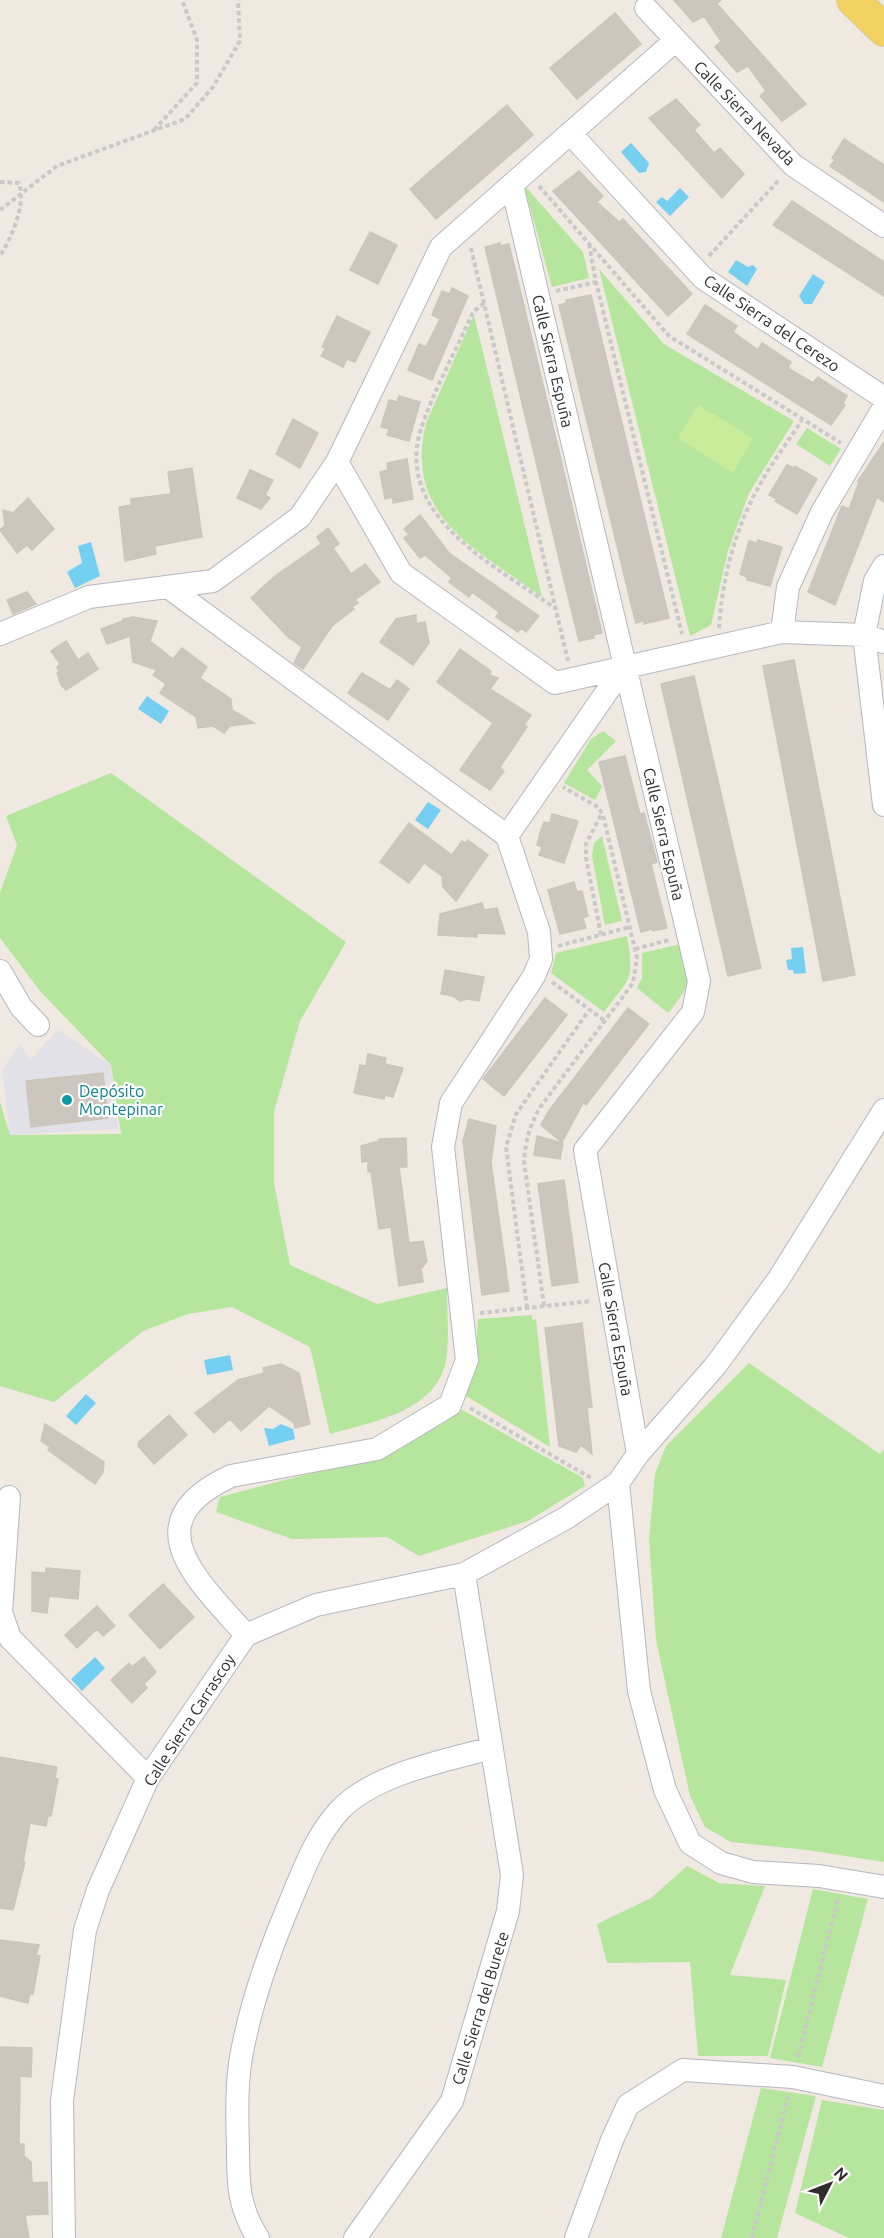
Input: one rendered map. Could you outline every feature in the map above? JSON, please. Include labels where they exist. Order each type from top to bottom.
[{"type":"main road","points":[[853,0],[884,30]]},
{"type":"main road","points":[[862,0],[884,15]]},
{"type":"street","name":"Calle Sierra Nevada","points":[[646,8],[793,165],[884,226]]},
{"type":"street","points":[[0,634],[89,597],[213,581],[300,517],[337,462],[441,248],[676,40]]},
{"type":"street","name":"Calle Sierra del Cerezo","points":[[570,133],[703,278],[884,398]]},
{"type":"street","name":"Calle Sierra Espuña","points":[[519,178],[537,295],[699,981],[693,1012],[585,1150],[638,1454]]},
{"type":"street","points":[[782,632],[788,587],[822,512],[884,407]]},
{"type":"street","points":[[337,462],[400,573],[555,683],[782,632],[874,639]]},
{"type":"street","points":[[884,566],[875,581],[874,639],[884,805]]},
{"type":"street","points":[[168,587],[507,836],[539,932],[538,961],[451,1103],[443,1147],[466,1360],[450,1405],[377,1449],[231,1476],[208,1487],[194,1503],[178,1528],[182,1555],[190,1572],[246,1635],[316,1605],[464,1574],[566,1518],[614,1486],[638,1454],[716,1365],[778,1280],[884,1110]]},
{"type":"street","points":[[507,836],[624,667]]},
{"type":"street","points":[[0,971],[21,1006],[38,1025]]},
{"type":"street","points":[[614,1486],[639,1691],[665,1790],[690,1843],[721,1863],[753,1872],[843,1880],[884,1887]]},
{"type":"street","points":[[9,1497],[1,1612],[10,1638],[148,1778]]},
{"type":"street","name":"Calle Sierra del Burete","points":[[355,2238],[452,2101],[508,1911],[512,1875],[464,1574]]},
{"type":"street","name":"Calle Sierra Carrascoy","points":[[64,2238],[62,2100],[85,1930],[98,1890],[148,1778],[246,1635]]},
{"type":"street","points":[[258,2238],[249,2224],[238,2192],[237,2118],[242,2048],[270,1950],[314,1844],[339,1811],[376,1785],[432,1764],[492,1748]]},
{"type":"street","points":[[576,2238],[612,2140],[628,2105],[683,2070],[793,2077],[884,2096]]},
{"type":"path","points":[[152,133],[197,83],[197,40],[182,0]]},
{"type":"path","points":[[0,210],[57,166],[152,133],[184,119],[213,87],[240,41],[238,0]]},
{"type":"path","points":[[696,270],[793,165]]},
{"type":"path","points":[[519,178],[589,243],[669,336],[857,453]]},
{"type":"path","points":[[0,182],[19,183],[22,194],[10,238],[0,256]]},
{"type":"path","points":[[460,230],[469,240],[572,679]]},
{"type":"path","points":[[589,243],[596,282],[687,653]]},
{"type":"path","points":[[537,295],[596,282]]},
{"type":"path","points":[[484,303],[474,312],[427,413],[416,453],[417,471],[422,490],[441,523],[461,542],[556,608]]},
{"type":"path","points":[[717,646],[721,598],[733,547],[757,489],[802,420]]},
{"type":"path","points":[[544,1306],[524,1161],[526,1141],[531,1124],[541,1106],[633,983],[637,971],[635,949],[602,813],[598,807],[547,778]]},
{"type":"path","points":[[601,934],[586,851],[591,830],[602,813]]},
{"type":"path","points":[[605,1021],[589,1010],[538,961],[601,934],[630,927]]},
{"type":"path","points":[[635,949],[688,936]]},
{"type":"path","points":[[527,1308],[506,1147],[516,1114],[589,1010]]},
{"type":"path","points":[[461,1315],[611,1299]]},
{"type":"path","points":[[452,1398],[614,1486]]},
{"type":"path","points":[[752,2238],[843,1880]]},
{"type":"shaded area","points":[[58,1030],[111,1065],[118,1129],[10,1135],[2,1071],[19,1045],[31,1059]]},
{"type":"green space","points":[[524,185],[583,252],[589,278],[552,287]]},
{"type":"green space","points":[[599,269],[664,344],[794,421],[749,493],[728,551],[711,625],[690,636]]},
{"type":"green space","points":[[474,315],[542,597],[493,563],[451,527],[435,507],[425,483],[422,455],[426,423]]},
{"type":"green space","points":[[698,405],[753,438],[733,473],[678,438]]},
{"type":"green space","points":[[807,428],[841,449],[830,466],[796,444]]},
{"type":"green space","points":[[603,731],[616,741],[587,770],[602,786],[595,800],[564,783],[591,739]]},
{"type":"green space","points":[[111,773],[346,942],[300,1021],[274,1112],[274,1183],[290,1265],[377,1304],[447,1288],[448,1345],[442,1373],[433,1388],[420,1401],[404,1410],[367,1424],[330,1434],[310,1347],[232,1307],[188,1314],[143,1331],[54,1402],[0,1386],[0,1102],[10,1135],[121,1134],[111,1065],[40,991],[0,938],[0,893],[17,845],[6,816]]},
{"type":"green space","points":[[602,836],[622,921],[605,925],[592,856],[594,843]]},
{"type":"green space","points":[[627,936],[630,962],[628,978],[604,1012],[551,973],[556,953]]},
{"type":"green space","points":[[681,944],[687,966],[687,981],[682,995],[668,1013],[637,988],[642,978],[642,953]]},
{"type":"green space","points":[[532,1315],[532,1320],[536,1319],[550,1447],[461,1393],[476,1352],[478,1319]]},
{"type":"green space","points":[[749,1363],[880,1454],[884,1449],[884,1862],[807,1850],[731,1842],[705,1827],[690,1796],[656,1640],[649,1539],[655,1474],[666,1446]]},
{"type":"green space","points":[[459,1408],[583,1478],[585,1486],[528,1521],[419,1556],[387,1537],[292,1539],[216,1512],[220,1497],[392,1452]]},
{"type":"green space","points":[[687,1866],[719,1883],[765,1886],[730,1975],[786,1980],[768,2056],[698,2056],[690,1962],[607,1963],[597,1924],[651,1898]]},
{"type":"green space","points":[[813,1889],[868,1899],[822,2067],[770,2058]]},
{"type":"green space","points":[[761,2088],[816,2096],[777,2238],[721,2238]]},
{"type":"green space","points":[[822,2100],[884,2110],[884,2238],[849,2238],[795,2213]]},
{"type":"water","points":[[631,143],[649,163],[646,172],[639,173],[621,152]]},
{"type":"water","points":[[680,188],[689,197],[670,216],[656,202],[662,197],[667,201]]},
{"type":"water","points":[[736,260],[748,267],[753,265],[757,269],[747,286],[728,272]]},
{"type":"water","points":[[813,274],[825,282],[812,304],[804,304],[799,296]]},
{"type":"water","points":[[91,542],[100,576],[75,588],[67,572],[82,563],[78,546]]},
{"type":"water","points":[[147,696],[169,711],[161,724],[138,709]]},
{"type":"water","points":[[428,802],[441,810],[428,829],[415,820]]},
{"type":"water","points":[[803,947],[806,973],[794,974],[793,970],[788,970],[786,960],[792,959],[791,948]]},
{"type":"water","points":[[230,1355],[233,1370],[207,1375],[204,1360]]},
{"type":"water","points":[[86,1394],[96,1403],[76,1425],[66,1416]]},
{"type":"water","points":[[281,1424],[293,1429],[295,1439],[269,1446],[264,1428],[273,1429]]},
{"type":"water","points":[[95,1657],[105,1668],[82,1691],[71,1679]]},
{"type":"building","points":[[674,0],[721,0],[717,4],[806,104],[782,121],[760,96],[766,91],[748,66],[737,72],[715,47],[721,41],[704,16],[693,22]]},
{"type":"building","points":[[615,13],[641,44],[577,99],[550,68]]},
{"type":"building","points":[[676,99],[700,125],[694,130],[714,153],[720,148],[744,174],[722,198],[649,118]]},
{"type":"building","points":[[507,105],[533,135],[436,219],[410,189]]},
{"type":"building","points":[[844,139],[884,165],[884,202],[830,166],[835,160],[832,158]]},
{"type":"building","points":[[579,171],[603,196],[597,202],[619,222],[623,219],[692,294],[668,316],[553,191]]},
{"type":"building","points":[[792,201],[884,262],[884,296],[773,225]]},
{"type":"building","points":[[370,232],[397,245],[378,284],[350,270]]},
{"type":"building","points":[[500,243],[500,246],[509,244],[547,401],[602,633],[593,635],[594,638],[579,641],[565,584],[485,247]]},
{"type":"building","points":[[452,288],[468,296],[432,380],[408,370],[419,344],[426,347],[440,319],[432,315],[442,291],[450,294]]},
{"type":"building","points":[[591,295],[669,618],[644,624],[644,621],[636,623],[633,612],[559,305],[567,303],[566,300]]},
{"type":"building","points":[[705,305],[737,326],[733,332],[758,350],[762,343],[791,362],[788,368],[813,383],[818,377],[847,396],[843,403],[845,405],[831,425],[687,334]]},
{"type":"building","points":[[337,316],[370,332],[355,362],[347,359],[343,367],[321,356],[326,348],[322,347]]},
{"type":"building","points":[[399,396],[420,402],[409,441],[387,435],[389,429],[381,427],[389,400],[397,402]]},
{"type":"building","points":[[293,419],[318,433],[300,468],[276,454]]},
{"type":"building","points":[[884,442],[884,502],[877,497],[835,605],[808,592],[842,506],[849,509],[858,481]]},
{"type":"building","points":[[407,459],[413,499],[393,503],[393,497],[385,499],[380,472],[388,470],[387,463]]},
{"type":"building","points":[[787,465],[794,468],[795,466],[817,479],[797,514],[769,495]]},
{"type":"building","points":[[192,468],[202,537],[155,546],[156,554],[125,561],[119,507],[131,505],[131,499],[171,494],[168,472]]},
{"type":"building","points":[[250,470],[273,480],[265,495],[270,498],[261,509],[237,498]]},
{"type":"building","points":[[28,498],[54,529],[32,550],[27,545],[17,553],[0,530],[5,525],[3,510],[13,513]]},
{"type":"building","points":[[420,515],[449,553],[539,616],[526,632],[521,628],[518,632],[496,617],[499,612],[472,592],[469,597],[449,582],[452,578],[425,555],[420,558],[404,538],[409,534],[404,529]]},
{"type":"building","points":[[328,528],[339,544],[333,548],[351,574],[365,564],[380,582],[355,600],[358,603],[352,607],[354,609],[332,626],[303,669],[294,663],[302,647],[288,637],[251,598],[275,576],[321,544],[317,537]]},
{"type":"building","points":[[758,540],[782,547],[770,586],[747,580],[747,577],[740,574],[749,541],[757,543]]},
{"type":"building","points":[[27,592],[36,604],[13,614],[7,600]]},
{"type":"building","points":[[416,615],[416,624],[425,622],[429,643],[413,665],[380,642],[396,619]]},
{"type":"building","points":[[133,617],[157,621],[150,641],[173,659],[182,648],[207,667],[200,678],[231,699],[232,710],[254,723],[230,726],[224,733],[213,726],[198,728],[196,717],[160,693],[166,684],[153,675],[157,670],[133,662],[130,636],[107,644],[101,629]]},
{"type":"building","points":[[66,641],[78,660],[88,653],[98,669],[66,690],[61,685],[57,673],[59,672],[57,667],[60,664],[51,651]]},
{"type":"building","points":[[460,649],[491,671],[490,675],[498,678],[490,689],[531,715],[524,725],[527,727],[500,767],[504,771],[490,790],[460,770],[493,723],[437,682]]},
{"type":"building","points":[[794,660],[855,975],[823,981],[763,666]]},
{"type":"building","points":[[362,673],[390,690],[397,680],[409,689],[388,720],[348,693]]},
{"type":"building","points":[[694,676],[761,968],[728,976],[661,684]]},
{"type":"building","points":[[625,756],[640,814],[644,813],[657,862],[651,864],[667,928],[653,931],[652,929],[641,932],[599,762]]},
{"type":"building","points":[[552,814],[578,821],[564,863],[539,855],[542,847],[537,845],[540,833],[544,822],[550,823]]},
{"type":"building","points":[[409,823],[452,855],[462,841],[466,843],[468,840],[488,855],[456,901],[443,887],[442,876],[424,863],[409,883],[380,862]]},
{"type":"building","points":[[574,882],[577,892],[582,891],[588,916],[583,918],[586,928],[560,934],[548,890]]},
{"type":"building","points":[[482,903],[484,910],[497,908],[505,934],[477,933],[477,937],[438,935],[440,914]]},
{"type":"building","points":[[445,970],[484,977],[479,1001],[467,999],[460,1001],[453,996],[441,994]]},
{"type":"building","points":[[545,998],[567,1015],[504,1096],[483,1079]]},
{"type":"building","points":[[628,1008],[649,1024],[586,1105],[583,1103],[562,1142],[541,1125],[548,1112]]},
{"type":"building","points":[[368,1054],[386,1058],[385,1064],[403,1068],[393,1097],[385,1095],[384,1099],[354,1093],[360,1065],[366,1066]]},
{"type":"building","name":"Depósito Montepinar","points":[[103,1073],[108,1118],[31,1127],[26,1081]]},
{"type":"building","points":[[469,1119],[496,1126],[491,1162],[509,1291],[482,1295],[463,1141]]},
{"type":"building","points":[[537,1136],[563,1143],[560,1159],[534,1155]]},
{"type":"building","points":[[406,1138],[407,1167],[399,1167],[409,1243],[423,1241],[427,1261],[421,1269],[423,1282],[399,1286],[391,1227],[379,1229],[371,1172],[368,1172],[368,1161],[362,1162],[361,1146],[379,1141],[379,1139]]},
{"type":"building","points":[[564,1180],[578,1282],[552,1286],[538,1184]]},
{"type":"building","points":[[582,1323],[592,1407],[587,1407],[592,1454],[581,1445],[576,1452],[559,1446],[545,1328]]},
{"type":"building","points":[[281,1364],[299,1373],[310,1424],[295,1428],[294,1423],[269,1406],[241,1431],[230,1419],[214,1433],[195,1413],[238,1380],[264,1373],[263,1368]]},
{"type":"building","points":[[169,1415],[187,1435],[154,1464],[138,1446],[139,1442]]},
{"type":"building","points":[[45,1424],[104,1462],[103,1472],[95,1484],[48,1450],[50,1447],[41,1441]]},
{"type":"building","points":[[46,1568],[80,1571],[78,1599],[49,1596],[47,1613],[32,1611],[32,1572],[46,1573]]},
{"type":"building","points":[[163,1584],[194,1617],[160,1649],[129,1615]]},
{"type":"building","points":[[97,1606],[115,1626],[103,1636],[97,1629],[77,1648],[65,1635]]},
{"type":"building","points":[[144,1657],[156,1672],[144,1684],[147,1688],[132,1703],[111,1680],[129,1663],[132,1667]]},
{"type":"building","points":[[0,1757],[57,1767],[55,1778],[58,1779],[51,1816],[48,1816],[46,1826],[30,1823],[23,1862],[25,1862],[13,1910],[0,1908]]},
{"type":"building","points":[[0,1940],[39,1945],[36,1955],[40,1956],[33,1994],[30,1993],[28,2003],[0,1996]]},
{"type":"building","points":[[0,2047],[32,2048],[31,2077],[20,2076],[19,2144],[24,2144],[24,2156],[31,2162],[32,2183],[47,2182],[48,2214],[25,2215],[29,2238],[0,2238]]},
{"type":"place","name":"Depósito Montepinar","points":[[67,1100]]}]
